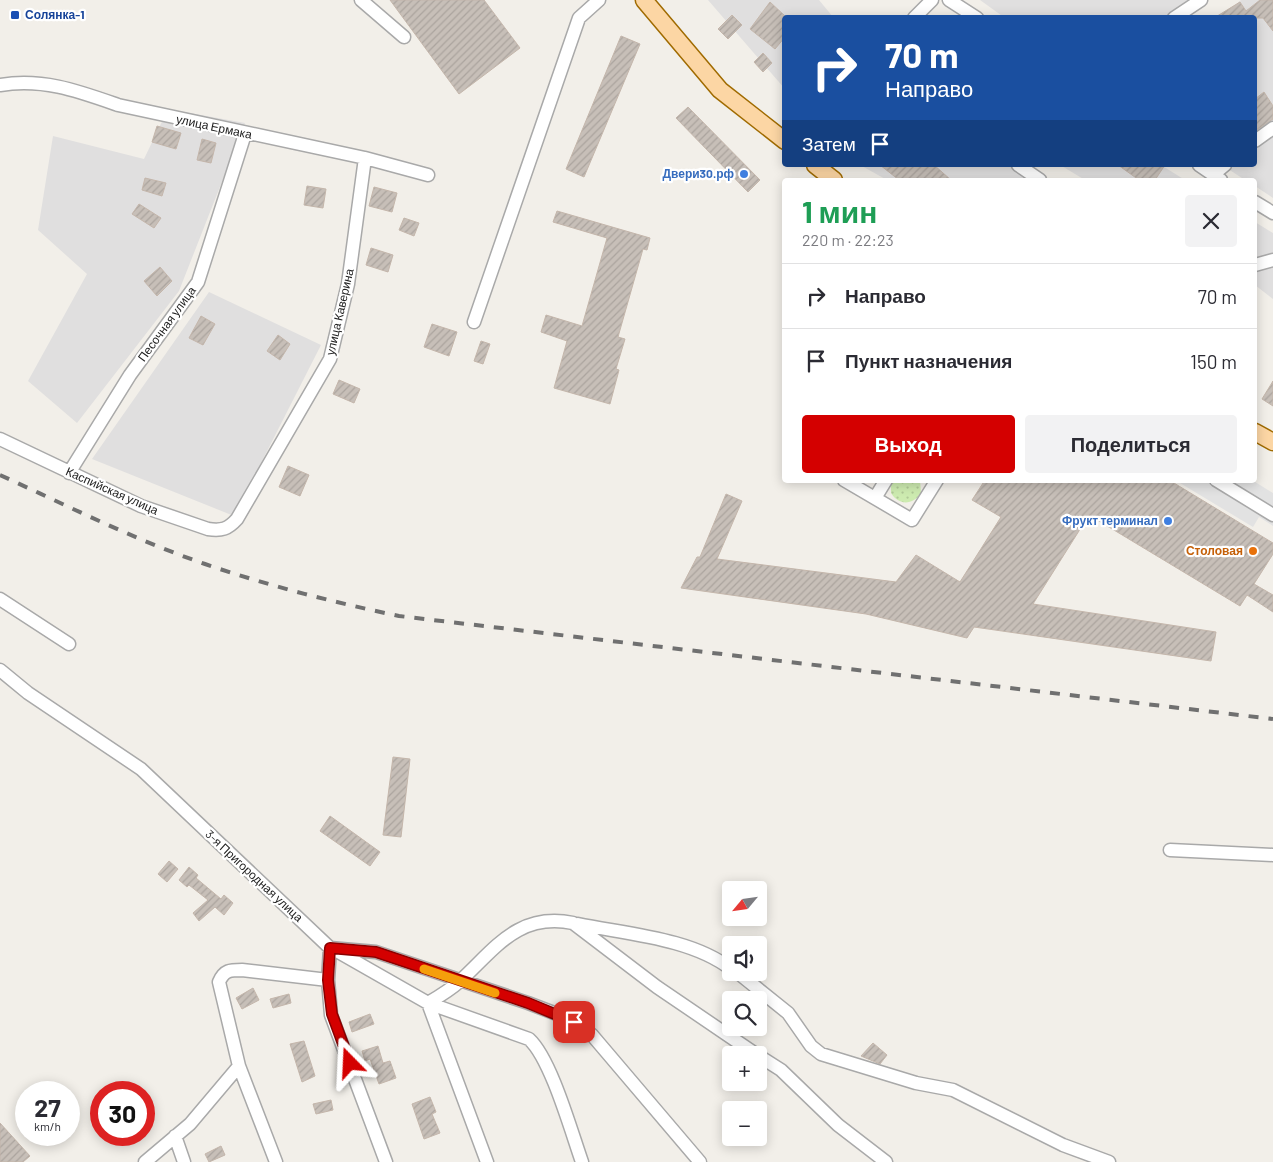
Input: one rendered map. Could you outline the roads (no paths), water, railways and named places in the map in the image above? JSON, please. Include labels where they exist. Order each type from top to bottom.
[{"type":"main road","points":[[644,0],[720,90],[782,138]]},
{"type":"main road","points":[[818,167],[831,178]]},
{"type":"main road","points":[[1257,433],[1273,442]]},
{"type":"street","points":[[362,0],[404,38]]},
{"type":"street","points":[[474,322],[579,18],[599,0]]},
{"type":"street","points":[[917,15],[932,0]]},
{"type":"street","points":[[949,0],[972,15]]},
{"type":"street","points":[[1179,15],[1203,2]]},
{"type":"street","name":"улица Ермака","points":[[0,85],[35,82],[88,94],[118,106],[365,158],[428,175]]},
{"type":"street","points":[[1257,140],[1273,128]]},
{"type":"street","name":"Песочная улица","points":[[69,473],[130,375],[198,282],[245,134]]},
{"type":"street","name":"улица Каверина","points":[[228,528],[237,519],[330,359],[348,284],[365,158]]},
{"type":"street","points":[[1021,167],[1037,178]]},
{"type":"street","points":[[1202,167],[1217,177]]},
{"type":"street","points":[[1257,203],[1273,213]]},
{"type":"street","points":[[1257,264],[1273,260]]},
{"type":"street","name":"Каспийская улица","points":[[0,439],[141,506],[208,529],[228,528]]},
{"type":"street","points":[[849,483],[912,520],[934,483]]},
{"type":"street","points":[[875,498],[884,483]]},
{"type":"street","points":[[1221,483],[1273,515]]},
{"type":"street","points":[[0,599],[69,644]]},
{"type":"street","name":"3-я Пригородная улица","points":[[0,670],[28,694],[141,769],[330,948],[428,1003],[521,1034],[537,1046],[546,1062],[582,1162]]},
{"type":"street","points":[[1170,850],[1273,855]]},
{"type":"street","points":[[487,1162],[428,1003],[460,982],[503,938],[540,922],[562,921],[684,946],[703,953],[722,964]]},
{"type":"street","points":[[573,923],[657,987],[743,1046]]},
{"type":"street","points":[[386,1162],[332,1014],[328,980],[330,948],[376,952],[460,982],[528,1003],[574,1022],[592,1034],[700,1162]]},
{"type":"street","points":[[276,1162],[239,1066],[219,982],[223,974],[230,970],[328,980]]},
{"type":"street","points":[[747,981],[788,1013],[811,1046],[822,1054],[916,1083],[953,1090],[1063,1145],[1109,1162]]},
{"type":"street","points":[[767,1061],[781,1070],[838,1125],[886,1162]]},
{"type":"street","points":[[144,1162],[190,1124],[239,1066]]},
{"type":"street","points":[[175,1136],[184,1162]]},
{"type":"railway","points":[[0,475],[179,555],[301,593],[399,616],[1273,719]]},
{"type":"place","name":"Солянка-1","points":[[15,15]]},
{"type":"place","name":"Двери30.рф","points":[[744,174]]},
{"type":"place","name":"Фрукт терминал","points":[[1168,521]]},
{"type":"place","name":"Столовая","points":[[1253,551]]}]
